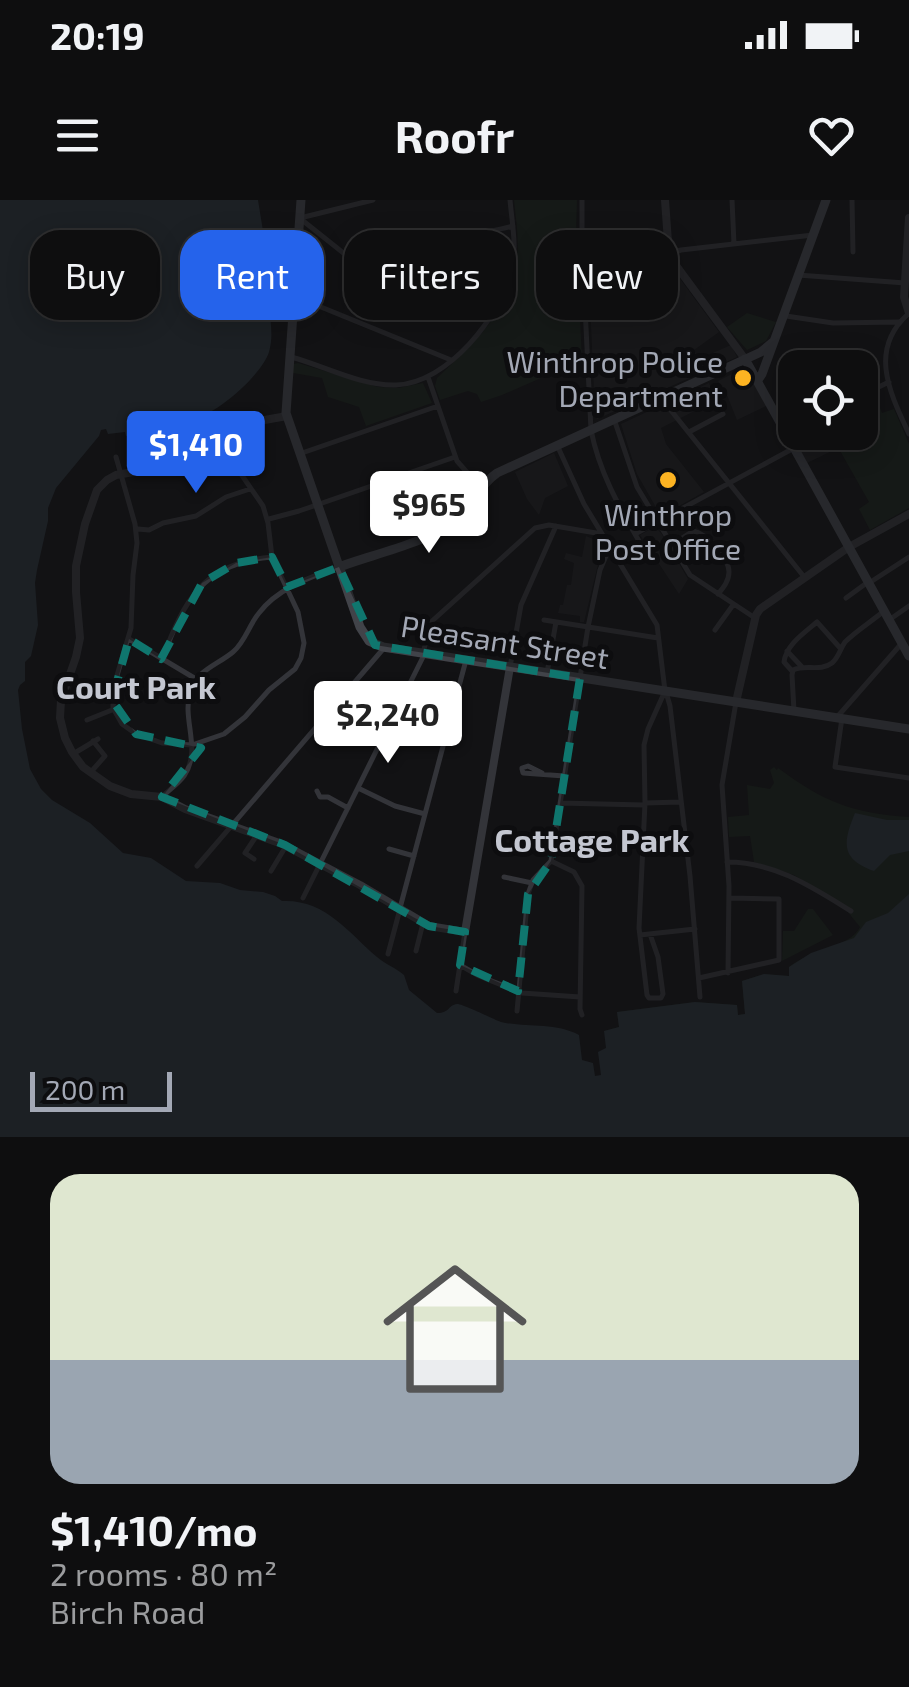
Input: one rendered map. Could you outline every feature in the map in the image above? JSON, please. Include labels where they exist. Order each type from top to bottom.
[{"type":"main road","name":"Pleasant Street","points":[[299,230],[301,200]]},
{"type":"main road","points":[[758,380],[826,200]]},
{"type":"main road","name":"Pleasant Street","points":[[292,320],[286,416],[364,634],[374,644],[909,729]]},
{"type":"main road","points":[[339,566],[444,529],[461,514],[480,487],[503,470],[766,350],[773,342]]},
{"type":"main road","points":[[746,359],[778,410]]},
{"type":"main road","points":[[795,450],[909,656]]},
{"type":"street","points":[[300,218],[373,200]]},
{"type":"street","points":[[510,200],[513,230]]},
{"type":"street","points":[[582,200],[591,430],[610,490],[637,538]]},
{"type":"street","points":[[665,200],[667,230]]},
{"type":"street","points":[[732,200],[734,244]]},
{"type":"street","points":[[852,200],[853,252]]},
{"type":"street","points":[[300,218],[344,255]]},
{"type":"street","points":[[909,218],[904,299],[909,313],[886,350],[884,364],[909,434]]},
{"type":"street","points":[[498,230],[513,226]]},
{"type":"street","points":[[678,251],[813,236]]},
{"type":"street","points":[[678,267],[746,359]]},
{"type":"street","points":[[798,275],[905,283]]},
{"type":"street","points":[[324,308],[451,360]]},
{"type":"street","points":[[783,316],[837,323],[900,322]]},
{"type":"street","points":[[290,357],[378,384],[401,384],[428,377],[451,360],[488,320]]},
{"type":"street","points":[[428,377],[455,457],[480,487]]},
{"type":"street","points":[[878,387],[888,382]]},
{"type":"street","points":[[661,398],[805,578]]},
{"type":"street","points":[[299,454],[438,406]]},
{"type":"street","points":[[688,432],[723,414]]},
{"type":"street","points":[[286,416],[242,424],[169,464],[121,474],[105,482],[94,495],[79,550],[79,647],[62,693],[62,728],[73,754],[90,773],[122,791],[162,797],[286,846],[423,923],[465,932]]},
{"type":"street","points":[[614,419],[635,482],[691,576],[756,618]]},
{"type":"street","points":[[116,457],[136,528],[137,547],[128,639],[112,691],[113,710],[122,724],[136,734],[162,743],[192,745],[233,728],[297,666],[304,633],[300,615],[272,557],[268,519],[261,504],[239,473],[216,459],[206,446]]},
{"type":"street","points":[[557,446],[581,500],[657,626],[670,706],[700,997]]},
{"type":"street","points":[[615,556],[658,521],[790,450]]},
{"type":"street","points":[[268,519],[455,457]]},
{"type":"street","points":[[137,547],[149,530],[196,516],[223,498],[250,490]]},
{"type":"street","points":[[728,973],[730,898],[722,785],[756,618],[762,607],[909,514]]},
{"type":"street","points":[[303,898],[424,654],[432,622],[533,529],[544,524],[602,534]]},
{"type":"street","points":[[456,991],[520,605],[556,526]]},
{"type":"street","points":[[136,528],[149,530]]},
{"type":"street","points":[[672,545],[693,531],[707,537],[728,568],[728,580],[718,594]]},
{"type":"street","points":[[517,1011],[527,897],[532,883],[552,861],[588,626],[600,570],[610,548]]},
{"type":"street","points":[[846,598],[909,556]]},
{"type":"street","points":[[162,660],[180,614],[202,583],[232,564],[272,557]]},
{"type":"street","points":[[162,797],[184,775],[189,764],[192,745],[188,706],[196,679],[235,650],[263,608],[287,588],[339,566]]},
{"type":"street","points":[[715,630],[733,605]]},
{"type":"street","points":[[792,672],[802,666],[829,665],[845,642],[909,606]]},
{"type":"street","points":[[544,620],[658,638]]},
{"type":"street","points":[[547,672],[556,622]]},
{"type":"street","points":[[794,711],[792,672],[783,660],[787,651],[816,622],[841,649]]},
{"type":"street","points":[[128,639],[196,679]]},
{"type":"street","points":[[902,643],[839,718],[835,766],[909,778]]},
{"type":"street","points":[[197,866],[385,647]]},
{"type":"street","points":[[787,651],[802,666]]},
{"type":"street","points":[[388,954],[466,660]]},
{"type":"street","points":[[650,934],[663,994],[657,1000],[647,995],[640,935],[645,739],[665,691]]},
{"type":"street","points":[[87,720],[113,710]]},
{"type":"street","points":[[73,754],[96,740],[104,756],[90,773]]},
{"type":"street","points":[[542,773],[564,776]]},
{"type":"street","points":[[358,788],[425,814]]},
{"type":"street","points":[[328,798],[348,808]]},
{"type":"street","points":[[560,803],[681,802]]},
{"type":"street","points":[[254,859],[245,853],[257,835]]},
{"type":"street","points":[[271,871],[286,846]]},
{"type":"street","points":[[388,849],[414,856]]},
{"type":"street","points":[[552,861],[572,870],[582,886],[582,1016]]},
{"type":"street","points":[[728,862],[748,862],[790,874],[851,911]]},
{"type":"street","points":[[504,877],[532,883]]},
{"type":"street","points":[[698,978],[779,960],[779,899],[730,898]]},
{"type":"street","points":[[416,951],[423,923]]},
{"type":"street","points":[[640,935],[695,930]]},
{"type":"street","points":[[460,965],[518,992],[580,997]]},
{"type":"highlighted area","points":[[272,557],[287,587],[339,567],[375,645],[580,678],[551,861],[528,894],[518,991],[460,965],[465,932],[429,926],[285,845],[162,797],[201,748],[136,734],[112,700],[129,639],[161,659],[202,583],[236,563]]},
{"type":"shaded area","points":[[0,200],[258,200],[263,230],[180,230],[180,320],[270,320],[270,347],[265,361],[247,383],[211,412],[189,420],[174,417],[168,429],[126,436],[125,432],[108,434],[106,429],[101,430],[56,488],[48,508],[35,583],[38,625],[31,656],[25,662],[25,681],[18,690],[30,769],[41,789],[90,823],[123,853],[151,858],[186,881],[263,892],[323,911],[404,975],[409,990],[437,1013],[460,1004],[501,1022],[560,1028],[579,1035],[582,1060],[593,1063],[595,1076],[601,1075],[598,1052],[606,1048],[604,1031],[619,1027],[617,1012],[695,1002],[737,1005],[738,1015],[745,1014],[742,981],[764,974],[789,976],[789,967],[811,953],[854,938],[866,922],[888,913],[909,894],[909,1137],[0,1137]]},
{"type":"shaded area","points":[[514,200],[577,200],[576,230],[536,230],[536,320],[580,320],[582,360],[481,402],[477,394],[468,391],[440,400],[435,386],[437,378],[492,320],[516,320]]},
{"type":"shaded area","points":[[678,276],[719,332],[694,350],[699,359],[731,345],[737,357],[597,419],[591,320],[678,320]]},
{"type":"shaded area","points":[[747,313],[776,322],[766,341],[747,350],[727,327]]},
{"type":"shaded area","points":[[293,364],[378,387],[423,383],[432,403],[366,426],[359,407],[328,397],[322,378],[293,373]]},
{"type":"shaded area","points":[[744,368],[768,405],[737,420],[718,381]]},
{"type":"shaded area","points":[[709,383],[716,400],[661,428],[666,444],[704,492],[661,516],[637,474],[621,424]]},
{"type":"shaded area","points":[[878,403],[882,413],[894,409],[909,444],[909,508],[870,530],[859,509],[869,502],[840,450],[878,450]]},
{"type":"shaded area","points":[[800,450],[834,450],[807,463]]},
{"type":"shaded area","points":[[554,453],[568,486],[545,498],[539,515],[515,472]]},
{"type":"shaded area","points":[[655,527],[688,579],[679,594],[640,535]]},
{"type":"shaded area","points":[[586,536],[598,541],[601,552],[584,622],[580,622],[580,616],[558,613],[567,585],[571,585],[574,563],[564,559],[566,553],[582,557]]},
{"type":"shaded area","points":[[774,767],[839,804],[909,817],[909,923],[715,1038],[604,1031],[619,1027],[617,1012],[695,1002],[737,1005],[738,1015],[745,1014],[742,981],[764,974],[789,976],[789,967],[797,961],[839,944],[860,927],[848,908],[794,875],[754,862],[750,836],[729,837],[728,817],[749,815],[747,785],[770,789],[774,783],[770,770]]},
{"type":"shaded area","points":[[855,813],[909,820],[909,851],[890,855],[874,871],[855,861],[847,841]]},
{"type":"shaded area","points":[[808,909],[813,909],[833,935],[782,961],[783,931],[794,931]]},
{"type":"place","name":"Winthrop Police Department","points":[[743,378]]},
{"type":"place","name":"Winthrop Post Office","points":[[668,480]]},
{"type":"district","name":"Court Park","points":[[136,686]]},
{"type":"district","name":"Cottage Park","points":[[592,839]]}]
